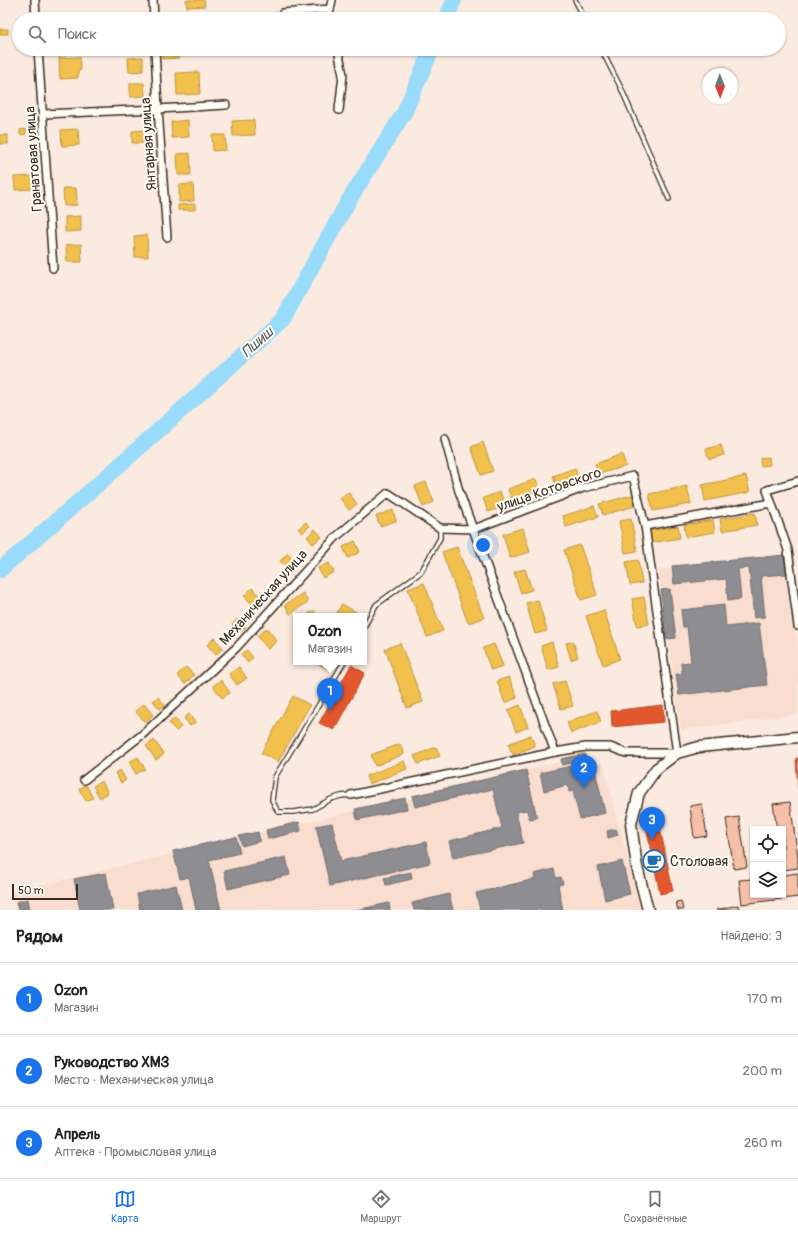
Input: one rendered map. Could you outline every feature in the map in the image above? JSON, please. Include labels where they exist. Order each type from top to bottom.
[{"type":"main road","points":[[648,910],[637,867],[631,824],[639,793],[656,769],[677,753],[699,747],[798,737]]},
{"type":"street","points":[[35,0],[36,12]]},
{"type":"street","points":[[153,0],[154,12]]},
{"type":"street","points":[[329,12],[332,0]]},
{"type":"street","points":[[295,12],[330,9]]},
{"type":"street","name":"Гранатовая улица","points":[[39,56],[52,268]]},
{"type":"street","name":"Янтарная улица","points":[[155,56],[167,237]]},
{"type":"street","points":[[339,56],[342,75],[339,110]]},
{"type":"street","points":[[43,114],[158,110],[226,105]]},
{"type":"street","points":[[445,439],[459,491],[555,752]]},
{"type":"street","name":"улица Котовского","points":[[474,529],[583,488],[633,476],[645,526]]},
{"type":"street","points":[[798,481],[767,490],[788,550],[796,593],[798,626]]},
{"type":"street","name":"Механическая улица","points":[[84,780],[143,734],[231,653],[336,537],[388,494],[440,528]]},
{"type":"street","points":[[351,795],[555,752],[586,747],[610,747],[626,753],[677,753],[645,526],[771,503]]},
{"type":"street","points":[[440,528],[474,529]]},
{"type":"lane","points":[[574,0],[581,12]]},
{"type":"lane","points":[[604,56],[621,88],[669,199]]},
{"type":"lane","points":[[367,622],[376,605],[421,572],[440,538],[440,528]]},
{"type":"lane","points":[[342,665],[275,777],[272,800],[278,812],[293,812],[313,809],[332,799],[351,795]]},
{"type":"shaded area","points":[[788,561],[798,651],[798,714],[681,730],[659,570]]},
{"type":"shaded area","points":[[577,758],[603,764],[641,910],[15,910],[11,892]]},
{"type":"building: Жильё","points":[[186,0],[204,0],[205,6],[187,7]]},
{"type":"building: Жильё","points":[[0,29],[8,29],[8,34],[0,34]]},
{"type":"building: Жильё","points":[[162,56],[179,56],[179,58],[162,59]]},
{"type":"building: Жильё","points":[[80,57],[81,70],[78,71],[78,78],[60,79],[59,58]]},
{"type":"building: Жильё","points":[[143,57],[143,71],[129,72],[128,58]]},
{"type":"building: Жильё","points":[[199,72],[200,94],[177,95],[176,73]]},
{"type":"building: Жильё","points":[[130,83],[144,83],[145,96],[130,97]]},
{"type":"building: Жильё","points":[[188,120],[189,137],[172,138],[171,122]]},
{"type":"building: Жильё","points":[[254,120],[255,135],[233,136],[232,121]]},
{"type":"building: Жильё","points":[[26,129],[26,134],[20,135],[20,130]]},
{"type":"building: Жильё","points":[[78,129],[79,145],[62,146],[61,130]]},
{"type":"building: Жильё","points":[[148,130],[149,143],[132,143],[132,131]]},
{"type":"building: Жильё","points":[[0,135],[8,135],[8,144],[0,144]]},
{"type":"building: Жильё","points":[[212,135],[225,135],[226,150],[213,151]]},
{"type":"building: Жильё","points":[[190,153],[191,175],[178,175],[177,154]]},
{"type":"building: Жильё","points":[[34,176],[34,189],[15,190],[14,177]]},
{"type":"building: Жильё","points":[[193,184],[194,201],[179,202],[179,185]]},
{"type":"building: Жильё","points":[[63,188],[76,188],[77,205],[64,206]]},
{"type":"building: Жильё","points":[[195,204],[195,210],[178,210],[178,205]]},
{"type":"building: Жильё","points":[[81,216],[81,231],[65,232],[65,217]]},
{"type":"building: Жильё","points":[[147,235],[148,257],[135,257],[134,236]]},
{"type":"building: Жильё","points":[[81,244],[82,262],[67,262],[66,245]]},
{"type":"building: Жильё","points":[[483,442],[493,471],[481,475],[471,447]]},
{"type":"building: Жильё","points":[[721,445],[724,455],[709,459],[706,449]]},
{"type":"building: Жильё","points":[[622,454],[626,466],[599,474],[595,464]]},
{"type":"building: Жильё","points":[[769,457],[770,465],[761,466],[760,458]]},
{"type":"building: Жильё","points":[[575,468],[579,480],[557,488],[553,476]]},
{"type":"building: Жильё","points":[[746,476],[750,492],[705,501],[702,485]]},
{"type":"building: Жильё","points":[[536,479],[540,491],[512,501],[508,489]]},
{"type":"building: Жильё","points":[[426,482],[434,502],[423,507],[415,486]]},
{"type":"building: Жильё","points":[[687,486],[691,504],[653,511],[649,494]]},
{"type":"building: Жильё","points":[[348,492],[357,504],[349,510],[340,498]]},
{"type":"building: Жильё","points":[[500,492],[506,506],[488,512],[483,498]]},
{"type":"building: Жильё","points":[[632,495],[635,506],[603,515],[599,504]]},
{"type":"building: Жильё","points":[[594,506],[598,517],[566,527],[563,516]]},
{"type":"building: Жильё","points":[[393,510],[396,521],[380,526],[376,516]]},
{"type":"building: Жильё","points":[[755,513],[757,525],[722,531],[720,519]]},
{"type":"building: Жильё","points":[[631,519],[637,551],[625,553],[619,521]]},
{"type":"building: Жильё","points":[[713,520],[715,532],[686,537],[684,525]]},
{"type":"building: Жильё","points":[[306,522],[310,526],[302,533],[298,529]]},
{"type":"building: Жильё","points":[[678,526],[680,538],[651,543],[648,531]]},
{"type":"building: Жильё","points":[[523,528],[530,552],[510,558],[503,534]]},
{"type":"building: Жильё","points":[[315,529],[322,537],[313,544],[307,537]]},
{"type":"building: Жильё","points":[[355,541],[360,552],[348,558],[343,547]]},
{"type":"building: Жильё","points":[[580,545],[597,595],[581,600],[564,550]]},
{"type":"building: Жильё","points":[[457,547],[484,618],[468,623],[442,552]]},
{"type":"building: Жильё","points":[[288,553],[297,563],[289,570],[280,561]]},
{"type":"building: Жильё","points":[[638,560],[642,583],[630,585],[626,562]]},
{"type":"building: Жильё","points":[[329,563],[334,572],[323,578],[318,568]]},
{"type":"building: Жильё","points":[[525,569],[532,590],[521,593],[514,572]]},
{"type":"building: Жильё","points":[[424,583],[443,631],[427,637],[408,589]]},
{"type":"building: Жильё","points":[[252,588],[262,599],[255,607],[244,596]]},
{"type":"building: Жильё","points":[[303,593],[308,602],[290,614],[285,605]]},
{"type":"building: Жильё","points":[[644,597],[649,624],[637,626],[632,599]]},
{"type":"building: Жильё","points":[[538,600],[547,631],[535,634],[526,603]]},
{"type":"building: Жильё","points":[[342,604],[357,613],[337,613]]},
{"type":"building: Жильё","points":[[604,610],[620,659],[603,665],[586,616]]},
{"type":"building: Жильё","points":[[237,619],[246,627],[241,632],[232,625]]},
{"type":"building: Жильё","points":[[267,628],[277,641],[268,649],[257,636]]},
{"type":"building: Жильё","points":[[214,638],[223,648],[216,655],[207,645]]},
{"type":"building: Жильё","points":[[573,641],[578,657],[571,660],[566,643]]},
{"type":"building: Жильё","points":[[552,642],[559,667],[548,670],[541,646]]},
{"type":"building: Жильё","points":[[400,643],[423,702],[407,708],[385,649]]},
{"type":"building: Жильё","points":[[494,644],[503,666],[491,670],[483,648]]},
{"type":"building: Жильё","points":[[247,650],[253,658],[248,663],[241,654]]},
{"type":"building: Жильё","points":[[321,665],[330,665],[328,669]]},
{"type":"building: Жильё","points":[[186,667],[194,675],[185,684],[177,675]]},
{"type":"building: Жильё","points":[[239,667],[247,678],[237,685],[229,674]]},
{"type":"building: Жильё","points":[[509,677],[517,698],[505,703],[497,681]]},
{"type":"building: Жильё","points":[[221,680],[230,693],[222,698],[213,686]]},
{"type":"building: Жильё","points":[[565,681],[573,706],[561,709],[553,684]]},
{"type":"building: Жильё","points":[[293,696],[310,705],[278,762],[261,753]]},
{"type":"building: Жильё","points":[[158,697],[165,705],[160,709],[153,701]]},
{"type":"building: Жильё","points":[[144,704],[153,715],[145,722],[135,711]]},
{"type":"building: Жильё","points":[[520,705],[528,727],[516,732],[508,710]]},
{"type":"building: Жильё","points":[[597,711],[601,722],[571,733],[567,722]]},
{"type":"building: Жильё","points":[[189,714],[195,723],[190,726],[184,718]]},
{"type":"building: Жильё","points":[[175,718],[181,727],[176,731],[169,723]]},
{"type":"building: Жильё","points":[[531,735],[535,746],[513,755],[508,744]]},
{"type":"building: Жильё","points":[[154,740],[164,754],[156,760],[146,746]]},
{"type":"building: Жильё","points":[[400,744],[404,754],[375,766],[371,755]]},
{"type":"building: Жильё","points":[[436,747],[440,756],[418,764],[414,756]]},
{"type":"building: Жильё","points":[[138,757],[145,769],[136,774],[129,762]]},
{"type":"building: Жильё","points":[[404,761],[407,769],[369,784],[366,776]]},
{"type":"building: Жильё","points":[[120,770],[126,780],[121,783],[115,773]]},
{"type":"building: Жильё","points":[[102,781],[108,793],[100,798],[93,786]]},
{"type":"building: Жильё","points":[[86,785],[93,798],[86,801],[79,789]]},
{"type":"building: Торговля","points":[[351,665],[365,673],[334,730],[319,723]]},
{"type":"building: Торговля","points":[[663,705],[664,722],[612,727],[611,711]]},
{"type":"building: Торговля","points":[[796,758],[798,758],[798,789]]},
{"type":"building: Торговля","points":[[659,823],[673,891],[660,894],[646,826]]},
{"type":"building: Промзона","points":[[785,555],[787,574],[761,576],[765,617],[754,618],[749,568],[738,569],[741,599],[728,601],[726,579],[674,584],[672,566]]},
{"type":"building: Промзона","points":[[670,589],[676,638],[666,639],[661,590]]},
{"type":"building: Промзона","points":[[724,605],[726,627],[759,623],[767,685],[679,695],[676,674],[682,674],[681,663],[691,662],[687,627],[683,627],[681,610]]},
{"type":"building: Промзона","points":[[585,754],[586,760],[562,765],[561,759]]},
{"type":"building: Промзона","points":[[593,761],[605,813],[580,819],[573,791],[569,792],[568,785],[544,791],[540,773]]},
{"type":"building: Промзона","points":[[526,770],[537,818],[529,819],[527,810],[516,812],[523,843],[453,858],[449,841],[502,828],[493,789],[415,807],[412,796]]},
{"type":"building: Промзона","points":[[405,798],[407,809],[357,820],[355,809]]},
{"type":"building: Промзона","points":[[299,822],[301,831],[268,839],[266,830]]},
{"type":"building: Промзона","points":[[332,823],[341,861],[426,842],[430,863],[330,886],[316,826]]},
{"type":"building: Промзона","points":[[616,829],[618,835],[608,838],[607,831]]},
{"type":"building: Промзона","points":[[258,832],[260,841],[242,846],[239,836]]},
{"type":"building: Промзона","points":[[236,837],[240,853],[209,860],[221,910],[196,910],[189,877],[180,879],[173,851]]},
{"type":"building: Промзона","points":[[286,857],[290,875],[228,889],[224,871]]},
{"type":"building: Промзона","points":[[622,861],[630,894],[605,900],[598,867]]},
{"type":"building: Промзона","points":[[554,869],[556,878],[561,877],[563,884],[558,885],[563,910],[480,910],[476,893],[535,879],[534,874]]},
{"type":"building: Промзона","points":[[411,872],[412,879],[386,885],[384,878]]},
{"type":"building: Промзона","points":[[106,873],[113,910],[80,910],[74,879]]},
{"type":"building: Промзона","points":[[176,885],[182,910],[140,910],[137,894]]},
{"type":"building: Промзона","points":[[449,894],[453,910],[414,910],[412,903]]},
{"type":"building: Промзона","points":[[28,899],[30,910],[18,910],[16,902]]},
{"type":"building: Промзона","points":[[389,903],[390,910],[356,910]]},
{"type":"building: Прочее","points":[[790,802],[798,857],[798,868],[786,870],[786,826],[777,826],[773,804]]},
{"type":"building: Прочее","points":[[702,804],[707,836],[694,838],[690,806]]},
{"type":"building: Прочее","points":[[739,817],[747,867],[734,869],[726,819]]},
{"type":"building: Прочее","points":[[798,873],[798,897],[742,904],[739,880],[750,879],[750,898],[786,898],[786,875]]},
{"type":"building: Прочее","points":[[681,901],[683,910],[678,910],[676,902]]},
{"type":"building: Прочее","points":[[738,905],[739,910],[716,910]]},
{"type":"waterway","name":"Пшиш","points":[[449,12],[454,0]]},
{"type":"waterway","name":"Пшиш","points":[[0,570],[283,319],[349,200],[404,113],[429,56]]},
{"type":"place","name":"Ozon","points":[[330,711]]},
{"type":"place","name":"Руководство ХМЗ","points":[[584,788]]},
{"type":"place","name":"Апрель","points":[[652,840]]},
{"type":"place","name":"Столовая","points":[[654,861]]}]
